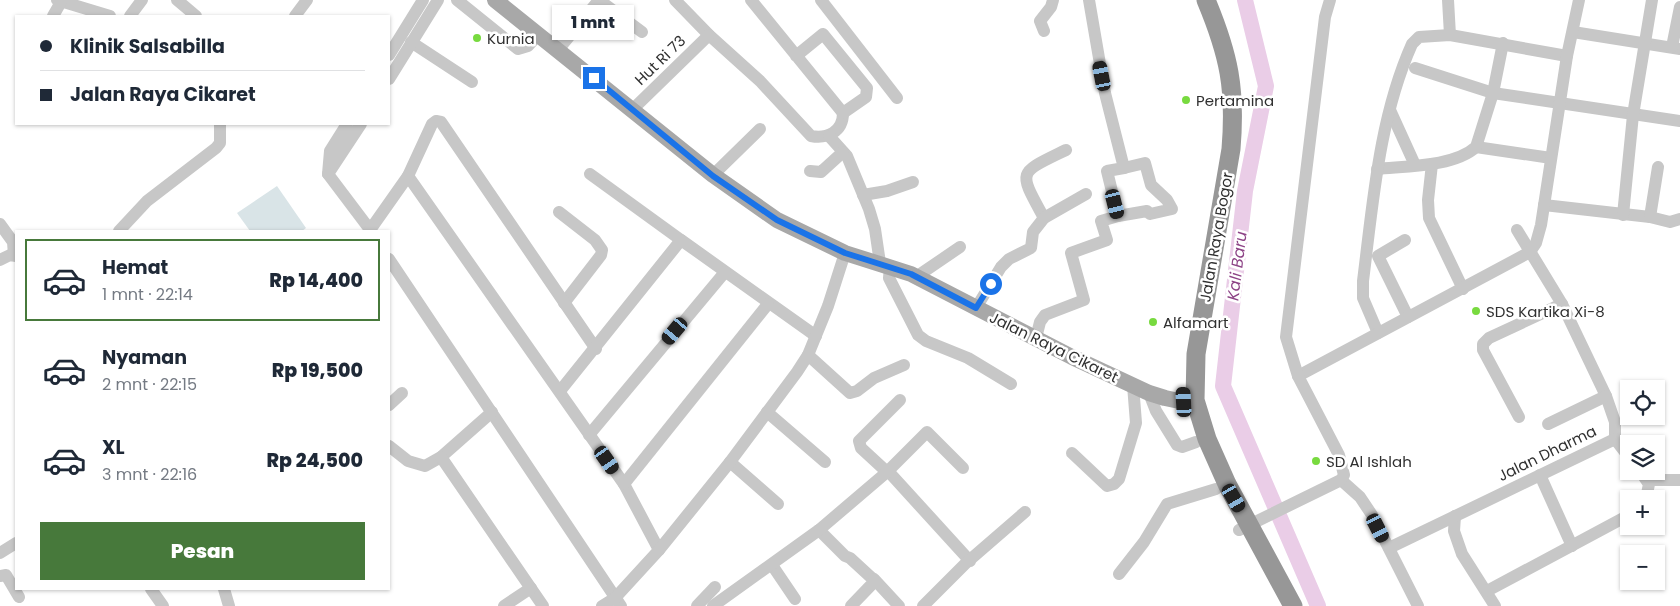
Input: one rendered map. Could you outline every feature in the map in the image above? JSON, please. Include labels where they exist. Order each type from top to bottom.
[{"type":"highway","name":"Jalan Raya Bogor","points":[[1196,0],[1217,59],[1224,96],[1222,146],[1185,354],[1196,442],[1216,489],[1245,527],[1293,606]]},
{"type":"highway","name":"Jalan Raya Bogor","points":[[1206,0],[1226,55],[1234,96],[1234,115],[1231,149],[1196,354],[1190,401],[1278,606]]},
{"type":"main road","name":"Jalan Raya Cikaret","points":[[497,0],[713,176],[777,220],[845,253],[916,277],[1072,358],[1149,393],[1190,401]]},
{"type":"street","points":[[135,15],[142,0]]},
{"type":"street","points":[[177,0],[195,15]]},
{"type":"street","points":[[296,15],[307,0]]},
{"type":"street","points":[[390,53],[423,0]]},
{"type":"street","points":[[390,77],[438,0]]},
{"type":"street","points":[[458,0],[518,49],[528,46],[538,34]]},
{"type":"street","points":[[558,50],[599,0],[642,32]]},
{"type":"street","points":[[675,0],[709,35],[760,81],[807,133],[818,137],[829,136],[842,123],[843,113],[752,0]]},
{"type":"street","points":[[821,0],[897,98]]},
{"type":"street","points":[[1044,31],[1040,21],[1052,7],[1053,0]]},
{"type":"street","points":[[1089,0],[1105,93],[1124,168]]},
{"type":"street","points":[[1245,527],[1341,480],[1344,475],[1339,455],[1298,376],[1286,337],[1325,17],[1329,0]]},
{"type":"street","points":[[1448,0],[1450,35]]},
{"type":"street","points":[[1298,376],[1530,252],[1539,236],[1567,56],[1579,0]]},
{"type":"street","points":[[1623,214],[1633,115],[1652,0]]},
{"type":"street","points":[[53,15],[59,1],[107,15]]},
{"type":"street","points":[[1573,32],[1676,48],[1680,7]]},
{"type":"street","points":[[796,56],[838,22]]},
{"type":"street","points":[[823,34],[867,88],[868,92],[863,100],[843,113]]},
{"type":"street","name":"Hut Ri 73","points":[[633,109],[709,35]]},
{"type":"street","points":[[1378,333],[1363,298],[1363,281],[1377,169],[1390,110],[1407,54],[1415,40],[1418,37],[1450,35],[1567,56]]},
{"type":"street","points":[[411,42],[472,82]]},
{"type":"street","points":[[1377,169],[1432,164],[1469,152],[1476,147],[1493,93],[1503,43]]},
{"type":"street","points":[[1415,68],[1493,93],[1680,121]]},
{"type":"street","points":[[1390,110],[1415,165]]},
{"type":"street","points":[[372,230],[408,176],[432,124],[436,121],[441,122],[596,349]]},
{"type":"street","points":[[346,125],[330,151],[328,174],[370,230]]},
{"type":"street","points":[[328,174],[360,125]]},
{"type":"street","points":[[120,230],[147,201],[211,153],[220,143],[218,127]]},
{"type":"street","points":[[713,176],[760,129]]},
{"type":"street","points":[[829,136],[843,152],[863,195],[889,278],[918,335],[926,341],[968,358],[1012,384]]},
{"type":"street","points":[[1476,147],[1551,158]]},
{"type":"street","points":[[1044,218],[1026,184],[1025,178],[1031,168],[1066,150]]},
{"type":"street","points":[[810,171],[821,172],[843,152]]},
{"type":"street","points":[[1036,338],[1040,322],[1045,315],[1084,300],[1071,253],[1106,240],[1101,221],[1118,216],[1147,212],[1150,214],[1172,208],[1167,200],[1151,185],[1145,163],[1107,171],[1118,216]]},
{"type":"street","points":[[1432,164],[1428,200],[1429,218],[1463,289]]},
{"type":"street","points":[[1650,217],[1658,167]]},
{"type":"street","points":[[590,174],[768,304],[816,336]]},
{"type":"street","points":[[408,176],[624,484],[659,550]]},
{"type":"street","points":[[863,195],[887,191],[913,182]]},
{"type":"street","points":[[976,308],[1001,267],[1009,259],[1031,248],[1033,232],[1044,218],[1086,194]]},
{"type":"street","points":[[1544,205],[1679,222]]},
{"type":"street","points":[[559,212],[595,240],[602,250],[601,255],[564,303]]},
{"type":"street","points":[[0,224],[13,242],[15,256],[0,260]]},
{"type":"street","name":"Jalan Dharma","points":[[1389,548],[1615,438],[1615,422],[1606,396],[1562,304],[1516,230]]},
{"type":"street","points":[[560,391],[596,349],[681,240]]},
{"type":"street","points":[[1405,240],[1378,256],[1408,317]]},
{"type":"street","points":[[916,277],[960,246]]},
{"type":"street","points":[[602,606],[618,602],[730,462],[808,355],[828,306],[845,253]]},
{"type":"street","points":[[390,261],[618,602]]},
{"type":"street","points":[[589,435],[725,272]]},
{"type":"street","points":[[624,484],[768,304]]},
{"type":"street","points":[[1519,417],[1483,350],[1483,344],[1489,338],[1562,304]]},
{"type":"street","points":[[808,355],[850,393],[857,391],[874,378],[904,365]]},
{"type":"street","points":[[1072,453],[1107,486],[1114,484],[1120,479],[1136,423],[1133,385]]},
{"type":"street","points":[[390,404],[402,393]]},
{"type":"street","points":[[1149,393],[1156,411],[1177,446],[1182,447],[1196,442]]},
{"type":"street","points":[[1548,424],[1606,396]]},
{"type":"street","points":[[900,400],[859,441],[861,448],[887,472],[970,561]]},
{"type":"street","points":[[390,447],[415,464],[425,466],[441,456],[492,412]]},
{"type":"street","points":[[767,412],[825,462]]},
{"type":"street","points":[[712,606],[772,566],[819,530],[887,472],[928,432],[963,468]]},
{"type":"street","points":[[1615,438],[1620,445]]},
{"type":"street","points":[[441,456],[543,606]]},
{"type":"street","points":[[730,462],[778,504]]},
{"type":"street","points":[[1540,475],[1572,546]]},
{"type":"street","points":[[1665,478],[1680,480]]},
{"type":"street","points":[[1341,480],[1360,497],[1389,548],[1418,606]]},
{"type":"street","points":[[1119,574],[1144,542],[1167,504],[1216,489]]},
{"type":"street","points":[[923,606],[1025,512]]},
{"type":"street","points":[[1455,516],[1454,531],[1462,554],[1495,606]]},
{"type":"street","points":[[1487,591],[1620,519]]},
{"type":"street","points":[[819,530],[845,556],[874,579],[899,606]]},
{"type":"street","points":[[0,553],[15,544]]},
{"type":"street","points":[[772,566],[795,599]]},
{"type":"street","points":[[0,576],[6,575],[15,589]]},
{"type":"street","points":[[851,606],[873,584],[874,579]]},
{"type":"street","points":[[697,606],[715,587]]},
{"type":"street","points":[[504,606],[531,588]]},
{"type":"street","points":[[16,590],[20,597]]},
{"type":"street","points":[[153,590],[162,606]]},
{"type":"street","points":[[224,590],[229,606]]},
{"type":"shaded area","points":[[277,186],[306,228],[303,230],[249,230],[237,213]]},
{"type":"waterway","name":"Kali Baru","points":[[1245,0],[1266,86],[1245,191],[1223,386],[1318,606]]},
{"type":"place","name":"Kurnia","points":[[477,38]]},
{"type":"place","name":"Pertamina","points":[[1186,100]]},
{"type":"place","name":"SDS Kartika Xi-8","points":[[1476,311]]},
{"type":"place","name":"Alfamart","points":[[1153,322]]},
{"type":"place","name":"SD Al Ishlah","points":[[1316,461]]},
{"type":"route","points":[[594,78],[713,176],[777,220],[845,253],[911,274],[976,308],[991,284]]}]
